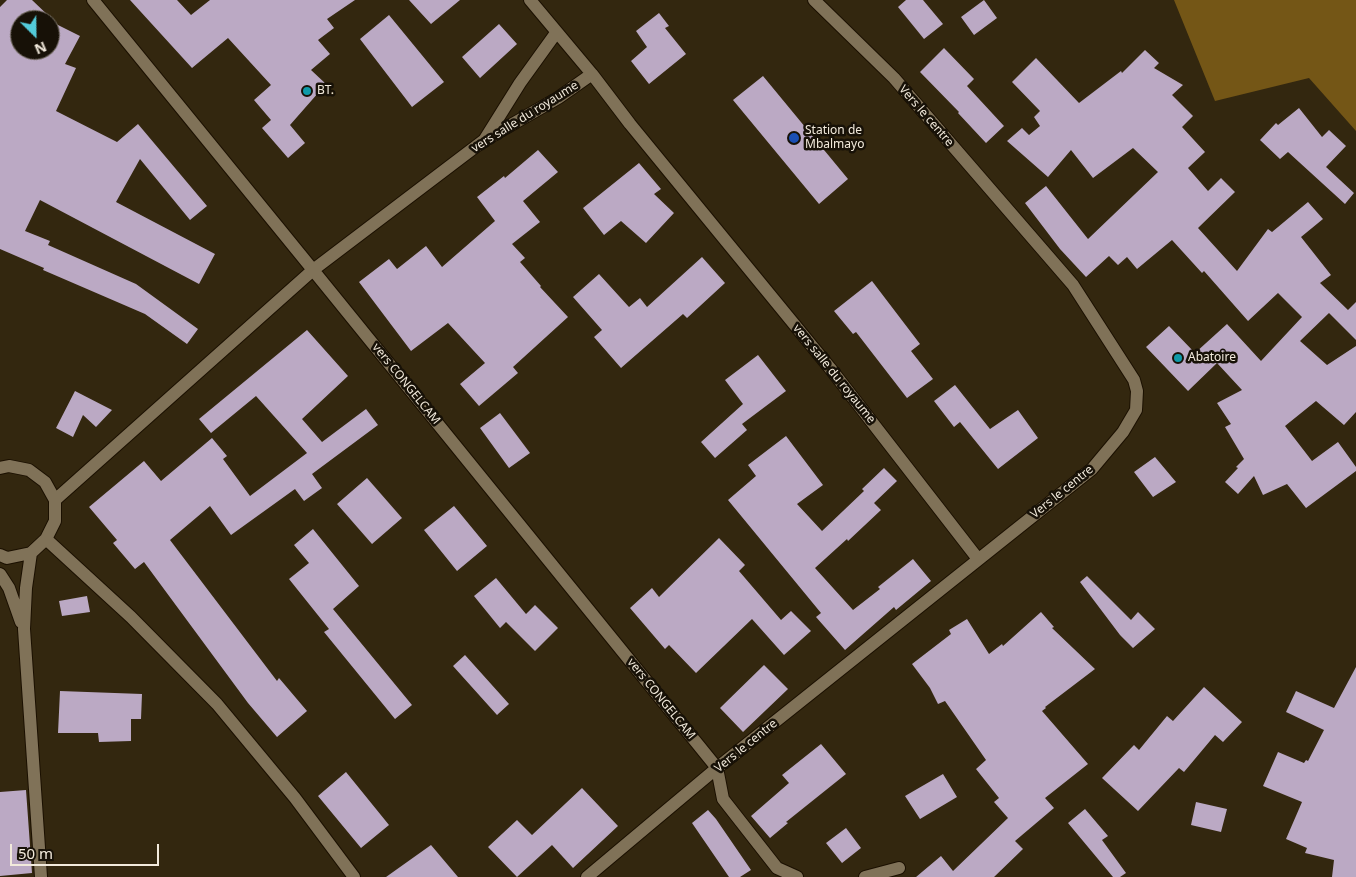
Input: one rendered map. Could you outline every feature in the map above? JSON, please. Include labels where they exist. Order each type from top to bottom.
[{"type":"street","points":[[54,500],[313,270],[93,0]]},
{"type":"street","points":[[530,0],[592,74]]},
{"type":"street","name":"Vers le centre","points":[[587,877],[717,768],[1092,469],[1114,444],[1136,410],[1137,391],[1134,380],[1073,285],[894,78],[814,0]]},
{"type":"street","points":[[483,141],[520,83],[556,33]]},
{"type":"street","name":"vers salle du royaume","points":[[313,270],[483,141],[558,98],[592,74],[630,124],[830,368],[978,559]]},
{"type":"street","name":"vers CONGELCAM","points":[[313,270],[717,768]]},
{"type":"street","points":[[0,468],[10,466],[29,470],[45,482],[54,500],[55,521],[46,539],[31,553],[7,558],[0,555]]},
{"type":"street","points":[[46,539],[131,617],[217,704],[295,798],[354,877]]},
{"type":"street","points":[[31,553],[26,588],[24,629],[41,877]]},
{"type":"street","points":[[0,574],[9,588],[24,629]]},
{"type":"street","points":[[717,768],[723,799],[777,868],[797,877]]},
{"type":"street","points":[[865,877],[899,868]]},
{"type":"shaded area","points":[[1174,0],[1356,0],[1356,131],[1309,78],[1215,101]]},
{"type":"building","points":[[7,0],[32,0],[42,10],[10,10],[10,60],[60,60],[60,26],[80,36],[65,64],[76,68],[56,111],[117,142],[138,124],[207,206],[190,220],[140,159],[116,202],[215,254],[199,284],[40,200],[25,231],[50,241],[48,245],[136,284],[198,329],[187,344],[145,314],[43,270],[44,268],[0,249],[0,7]]},
{"type":"building","points":[[130,0],[177,0],[191,15],[210,0],[355,0],[327,19],[334,28],[318,40],[330,54],[311,70],[326,84],[290,125],[305,143],[288,158],[262,128],[271,120],[254,100],[271,85],[228,38],[192,68]]},
{"type":"building","points":[[409,0],[460,0],[431,24]]},
{"type":"building","points":[[906,0],[923,0],[943,24],[924,39],[898,7]]},
{"type":"building","points":[[984,0],[997,18],[974,35],[961,17]]},
{"type":"building","points":[[659,13],[669,26],[665,28],[686,54],[649,84],[631,61],[647,47],[636,31]]},
{"type":"building","points":[[389,15],[444,82],[412,107],[360,39]]},
{"type":"building","points":[[499,24],[517,44],[480,78],[462,57]]},
{"type":"building","points":[[944,48],[974,79],[967,86],[1004,126],[986,143],[920,72]]},
{"type":"building","points":[[1145,50],[1159,63],[1154,68],[1183,85],[1172,95],[1193,116],[1182,127],[1205,152],[1188,168],[1208,191],[1221,178],[1235,192],[1198,228],[1237,271],[1268,229],[1272,232],[1308,202],[1323,219],[1301,237],[1331,275],[1320,283],[1348,310],[1356,302],[1356,340],[1329,313],[1300,341],[1327,365],[1356,346],[1356,412],[1344,425],[1316,401],[1285,426],[1312,461],[1338,442],[1356,467],[1356,471],[1306,508],[1287,484],[1263,495],[1254,476],[1238,494],[1225,482],[1244,459],[1225,427],[1231,424],[1217,403],[1242,390],[1217,363],[1188,391],[1146,347],[1169,326],[1195,353],[1227,324],[1261,361],[1302,317],[1278,293],[1248,321],[1204,271],[1202,273],[1172,240],[1137,269],[1127,257],[1118,265],[1109,256],[1086,277],[1060,249],[1025,203],[1046,186],[1088,239],[1158,172],[1133,148],[1093,178],[1071,150],[1048,177],[1007,141],[1022,128],[1029,135],[1040,126],[1034,117],[1040,111],[1012,82],[1036,58],[1079,103],[1121,71],[1122,73]]},
{"type":"building","points":[[763,76],[848,179],[819,204],[733,100]]},
{"type":"building","points":[[1299,108],[1322,137],[1329,130],[1346,146],[1326,167],[1354,193],[1345,204],[1288,152],[1280,159],[1260,140],[1276,123],[1278,125]]},
{"type":"building","points":[[538,150],[558,172],[523,201],[540,222],[512,244],[525,258],[520,262],[568,317],[513,367],[518,373],[479,406],[460,384],[485,363],[448,323],[411,351],[359,282],[389,259],[397,269],[426,246],[442,267],[495,221],[477,197],[504,176],[505,178]]},
{"type":"building","points":[[639,163],[661,189],[654,194],[674,213],[646,243],[621,221],[604,235],[583,208]]},
{"type":"building","points":[[702,257],[725,283],[687,318],[683,314],[621,368],[594,337],[602,330],[573,297],[599,274],[629,307],[640,298],[647,307]]},
{"type":"building","points":[[872,281],[920,344],[911,351],[933,379],[907,398],[856,332],[853,334],[834,311]]},
{"type":"building","points":[[307,330],[348,376],[302,419],[322,442],[366,409],[378,425],[312,474],[322,488],[304,501],[295,489],[231,535],[210,506],[170,540],[277,681],[279,678],[307,711],[277,737],[248,703],[144,562],[135,569],[113,543],[117,540],[89,507],[144,461],[161,481],[212,438],[227,456],[223,459],[250,496],[307,453],[256,396],[211,433],[199,419]]},
{"type":"building","points":[[758,355],[786,391],[742,424],[747,430],[715,458],[701,442],[743,404],[725,380]]},
{"type":"building","points":[[955,385],[990,429],[1018,410],[1038,438],[998,469],[960,422],[954,427],[934,401]]},
{"type":"building","points":[[75,391],[112,410],[96,427],[83,415],[73,437],[56,428]]},
{"type":"building","points":[[500,413],[530,453],[509,468],[480,428]]},
{"type":"building","points":[[786,436],[823,485],[797,504],[822,531],[864,491],[862,489],[884,468],[897,481],[874,503],[881,510],[848,541],[847,539],[815,568],[853,610],[913,559],[931,581],[896,610],[894,607],[845,650],[816,617],[821,613],[728,500],[756,476],[748,465]]},
{"type":"building","points":[[1155,457],[1176,482],[1153,497],[1134,472]]},
{"type":"building","points":[[367,478],[402,518],[372,544],[337,504]]},
{"type":"building","points":[[454,506],[487,546],[457,571],[424,530]]},
{"type":"building","points":[[313,529],[359,586],[333,609],[412,705],[395,719],[324,632],[329,629],[289,579],[309,563],[294,545]]},
{"type":"building","points":[[719,538],[745,565],[739,571],[781,620],[791,611],[811,631],[784,655],[752,619],[696,673],[669,645],[665,649],[630,608],[652,588],[659,597]]},
{"type":"building","points":[[1087,576],[1131,620],[1138,612],[1155,629],[1133,648],[1120,635],[1080,582]]},
{"type":"building","points":[[496,578],[526,614],[535,605],[558,628],[535,651],[506,622],[500,628],[474,596]]},
{"type":"building","points":[[87,596],[90,612],[62,616],[59,601]]},
{"type":"building","points":[[1041,612],[1054,627],[1052,628],[1095,669],[1042,711],[1088,764],[1045,798],[1054,808],[1015,841],[1023,849],[994,877],[916,877],[941,856],[953,871],[1008,818],[994,802],[999,798],[976,769],[986,760],[945,701],[938,704],[930,688],[912,664],[951,634],[949,630],[967,619],[989,654],[1002,644],[1003,646]]},
{"type":"building","points":[[465,655],[509,704],[497,715],[453,666]]},
{"type":"building","points":[[764,665],[788,689],[743,732],[720,708]]},
{"type":"building","points":[[1356,667],[1356,877],[1332,877],[1334,860],[1305,853],[1307,848],[1286,839],[1302,802],[1263,786],[1278,752],[1304,763],[1306,760],[1308,761],[1324,730],[1286,712],[1296,691],[1334,708]]},
{"type":"building","points":[[1204,687],[1242,722],[1223,742],[1215,735],[1184,772],[1179,768],[1138,811],[1102,778],[1134,745],[1139,750],[1167,716],[1173,721]]},
{"type":"building","points":[[60,691],[142,694],[141,719],[131,719],[131,741],[99,742],[98,733],[58,733]]},
{"type":"building","points":[[821,744],[846,774],[786,822],[788,823],[770,838],[751,816],[789,783],[782,775]]},
{"type":"building","points":[[346,772],[389,825],[361,848],[318,796]]},
{"type":"building","points":[[943,774],[957,797],[920,819],[905,796]]},
{"type":"building","points":[[582,788],[618,826],[573,868],[552,845],[517,877],[488,847],[517,820],[532,835]]},
{"type":"building","points":[[26,790],[32,873],[0,876],[0,792]]},
{"type":"building","points":[[1196,802],[1227,809],[1221,832],[1191,825]]},
{"type":"building","points":[[1085,809],[1108,836],[1102,840],[1126,873],[1120,877],[1113,877],[1068,823]]},
{"type":"building","points":[[708,810],[751,870],[740,877],[729,877],[692,823]]},
{"type":"building","points":[[846,828],[861,848],[842,863],[826,843]]},
{"type":"building","points":[[431,845],[458,877],[386,877]]},
{"type":"place","name":"BT.","points":[[307,91]]},
{"type":"place","name":"Station de Mbalmayo","points":[[794,138]]},
{"type":"place","name":"Abatoire","points":[[1178,358]]}]
